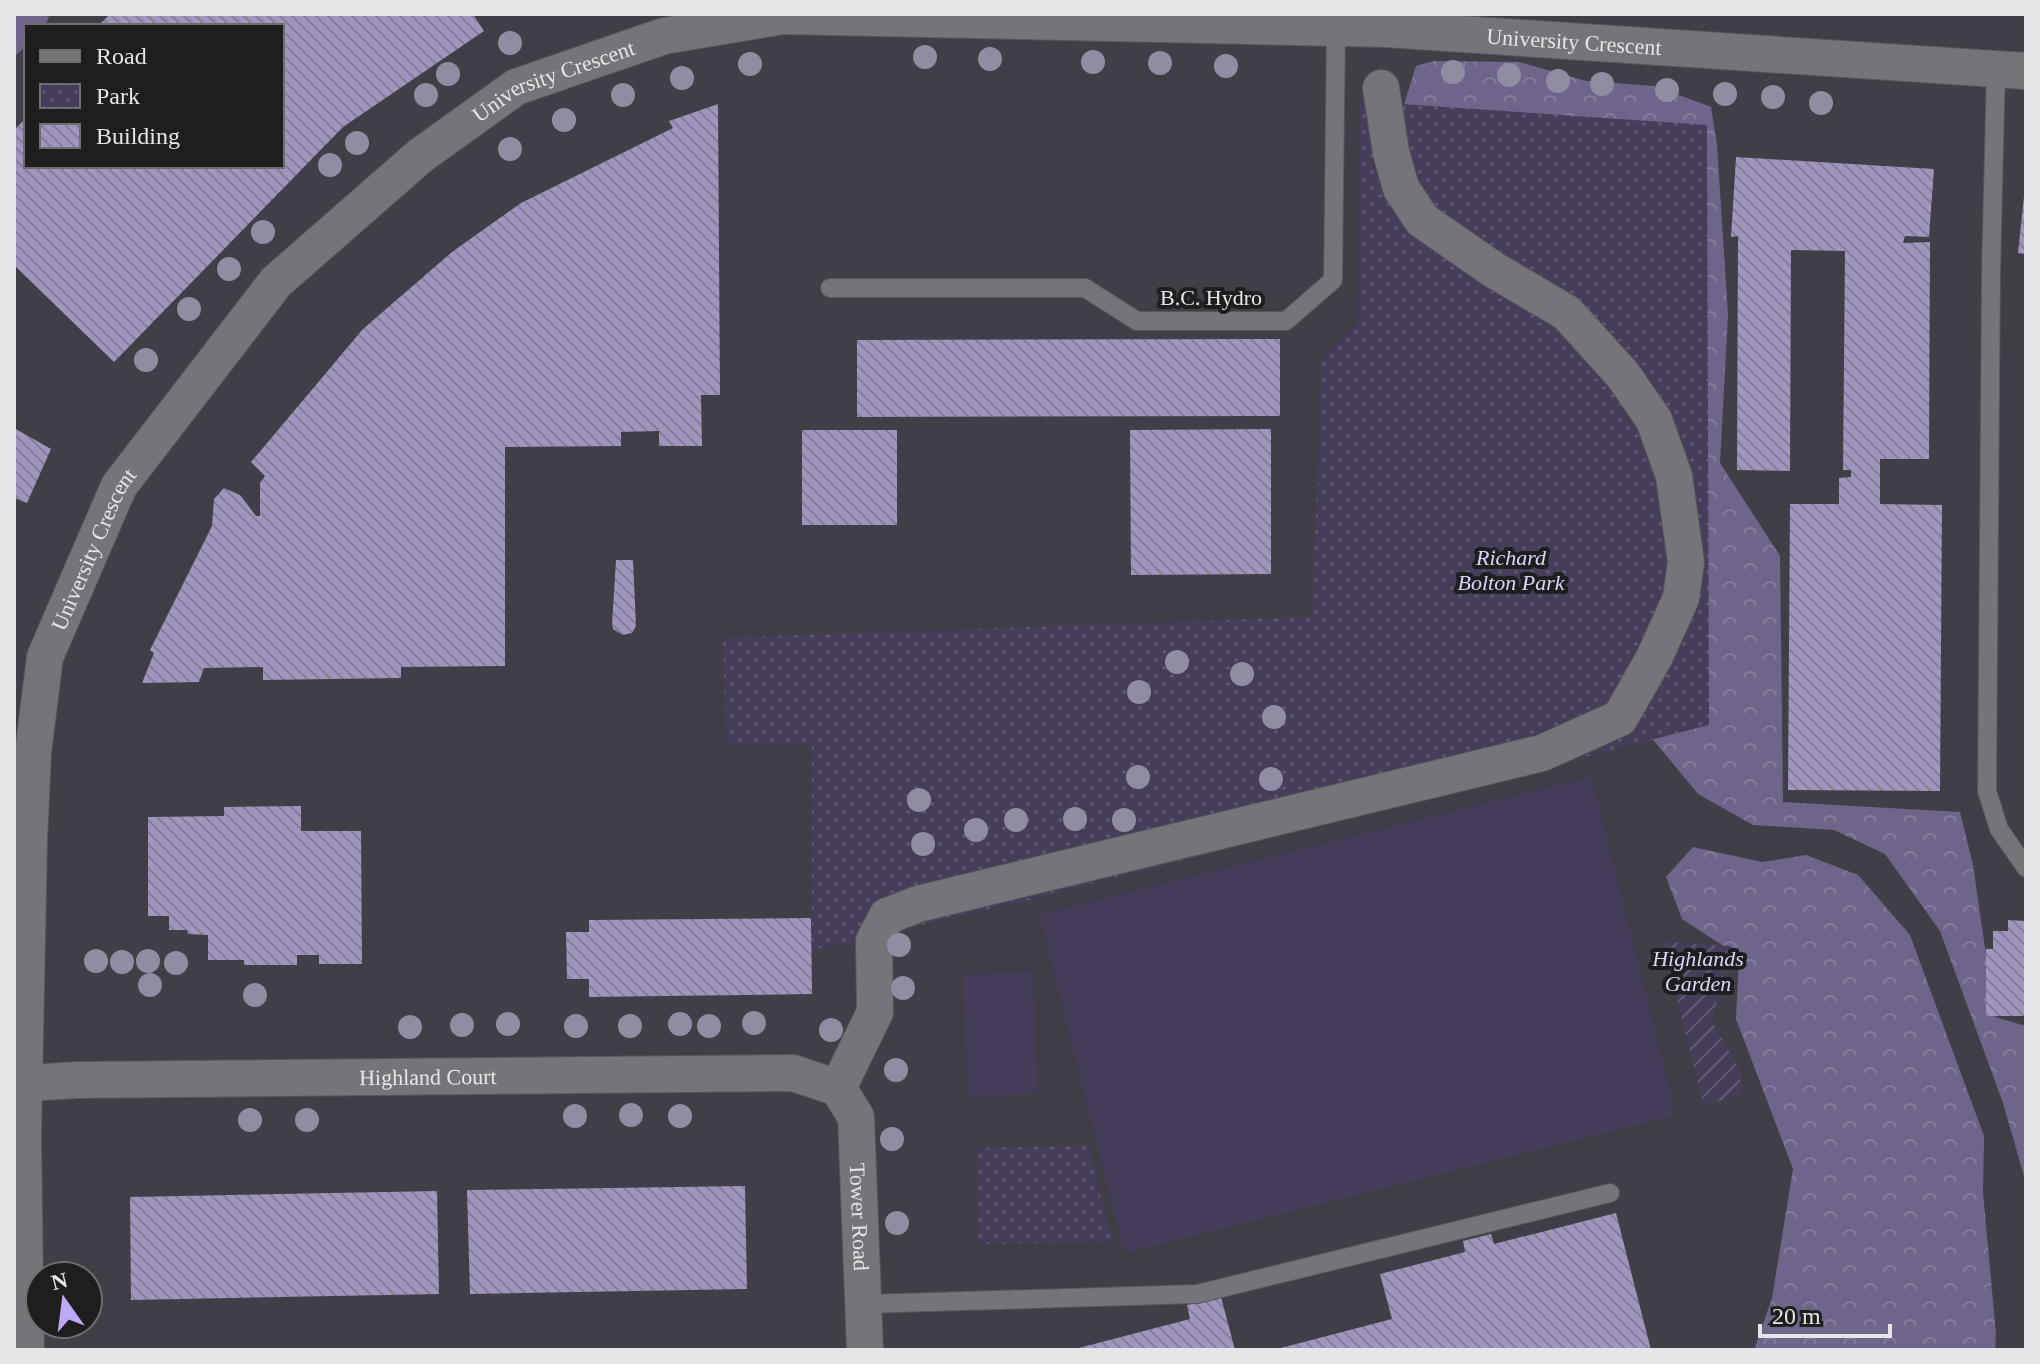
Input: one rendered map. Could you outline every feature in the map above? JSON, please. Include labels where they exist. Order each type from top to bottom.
[{"type":"street","name":"University Crescent","points":[[26,1350],[19,1084],[33,753],[45,657],[119,486],[276,282],[420,156],[516,87],[664,36],[783,16],[1336,27],[2011,70]]},
{"type":"street","points":[[838,1088],[875,1012],[874,941],[887,916],[918,904],[1542,753],[1620,718],[1654,658],[1681,598],[1686,562],[1674,476],[1654,420],[1623,375],[1567,313],[1494,270],[1422,220],[1401,188],[1391,152],[1381,88]]},
{"type":"street","name":"Highland Court","points":[[19,1084],[78,1080],[793,1073],[838,1088]]},
{"type":"street","name":"Tower Road","points":[[838,1088],[856,1117],[865,1350]]},
{"type":"lane","name":"B.C. Hydro","points":[[830,288],[1085,288],[1137,321],[1286,321],[1333,280],[1336,27]]},
{"type":"lane","points":[[2011,70],[1991,272],[1987,791],[1999,829],[2026,868]]},
{"type":"lane","points":[[864,1304],[1197,1294],[1610,1193]]},
{"type":"shaded area","points":[[14,14],[2026,14],[2026,1350],[14,1350]]},
{"type":"green space","points":[[14,14],[50,14],[46,24],[24,24],[24,48],[14,57]]},
{"type":"green space","points":[[1434,61],[1520,62],[1586,81],[1655,86],[1711,107],[1717,145],[1728,315],[1720,463],[1780,556],[1783,802],[1960,812],[1973,865],[1995,1017],[2026,1026],[2026,1183],[2003,1103],[1940,931],[1885,854],[1834,830],[1753,825],[1698,794],[1636,719],[1398,124],[1416,66]]},
{"type":"green space","name":"Richard Bolton Park","points":[[1359,101],[1707,125],[1709,725],[1020,902],[812,950],[812,743],[726,745],[723,638],[1312,617],[1322,359],[1358,323]]},
{"type":"green space","points":[[1591,777],[1676,1115],[1124,1253],[1040,915]]},
{"type":"green space","points":[[1693,847],[1762,862],[1806,855],[1858,875],[1910,935],[1984,1136],[1983,1192],[1995,1350],[1754,1350],[1772,1298],[1793,1169],[1736,1019],[1739,956],[1682,919],[1666,877]]},
{"type":"green space","name":"Highlands Garden","points":[[1662,941],[1731,946],[1712,1022],[1740,1070],[1741,1095],[1704,1105]]},
{"type":"green space","points":[[1034,972],[1037,1094],[967,1096],[963,974]]},
{"type":"green space","points":[[1088,1146],[1112,1242],[979,1244],[978,1148]]},
{"type":"building","points":[[110,14],[473,14],[484,31],[343,127],[114,362],[14,265],[14,130],[24,120],[24,168],[284,168],[284,24],[100,24]]},
{"type":"building","points":[[718,104],[720,395],[701,395],[702,446],[659,446],[659,431],[621,432],[621,446],[505,447],[505,666],[401,667],[401,678],[263,680],[263,667],[204,668],[199,682],[142,683],[154,653],[150,650],[212,526],[214,499],[224,488],[240,495],[256,516],[260,516],[260,483],[265,476],[251,462],[363,329],[452,252],[521,203],[673,128],[669,121]]},
{"type":"building","points":[[1736,157],[1934,169],[1929,237],[1905,236],[1903,243],[1930,242],[1929,459],[1880,459],[1880,504],[1942,505],[1940,791],[1788,790],[1790,504],[1839,504],[1839,478],[1851,477],[1851,470],[1843,470],[1845,251],[1791,250],[1790,471],[1737,470],[1738,236],[1731,237]]},
{"type":"building","points":[[2026,196],[2026,254],[2018,253]]},
{"type":"building","points":[[1280,339],[1280,416],[857,417],[857,340]]},
{"type":"building","points":[[14,428],[51,449],[27,503],[14,498]]},
{"type":"building","points":[[1271,429],[1271,574],[1131,575],[1130,430]]},
{"type":"building","points":[[802,430],[897,430],[897,525],[802,525]]},
{"type":"building","points":[[616,560],[633,560],[636,626],[632,633],[623,635],[613,629],[612,624]]},
{"type":"building","points":[[301,806],[301,831],[361,831],[362,964],[319,964],[319,955],[297,955],[297,965],[244,965],[244,960],[208,960],[208,935],[169,930],[169,916],[148,916],[148,817],[224,816],[224,807]]},
{"type":"building","points":[[811,918],[812,994],[589,997],[589,979],[567,979],[566,932],[589,932],[589,920]]},
{"type":"building","points":[[2008,920],[2026,921],[2026,1016],[1986,1016],[1986,949],[1993,949],[1993,931],[2008,931]]},
{"type":"building","points":[[745,1186],[747,1289],[470,1294],[467,1190]]},
{"type":"building","points":[[437,1191],[439,1294],[131,1300],[130,1197]]},
{"type":"building","points":[[1616,1213],[1651,1350],[1273,1350],[1392,1319],[1380,1274],[1465,1252],[1463,1241],[1491,1234],[1494,1244]]},
{"type":"building","points":[[1221,1297],[1235,1350],[1071,1350],[1190,1319],[1187,1305]]}]
